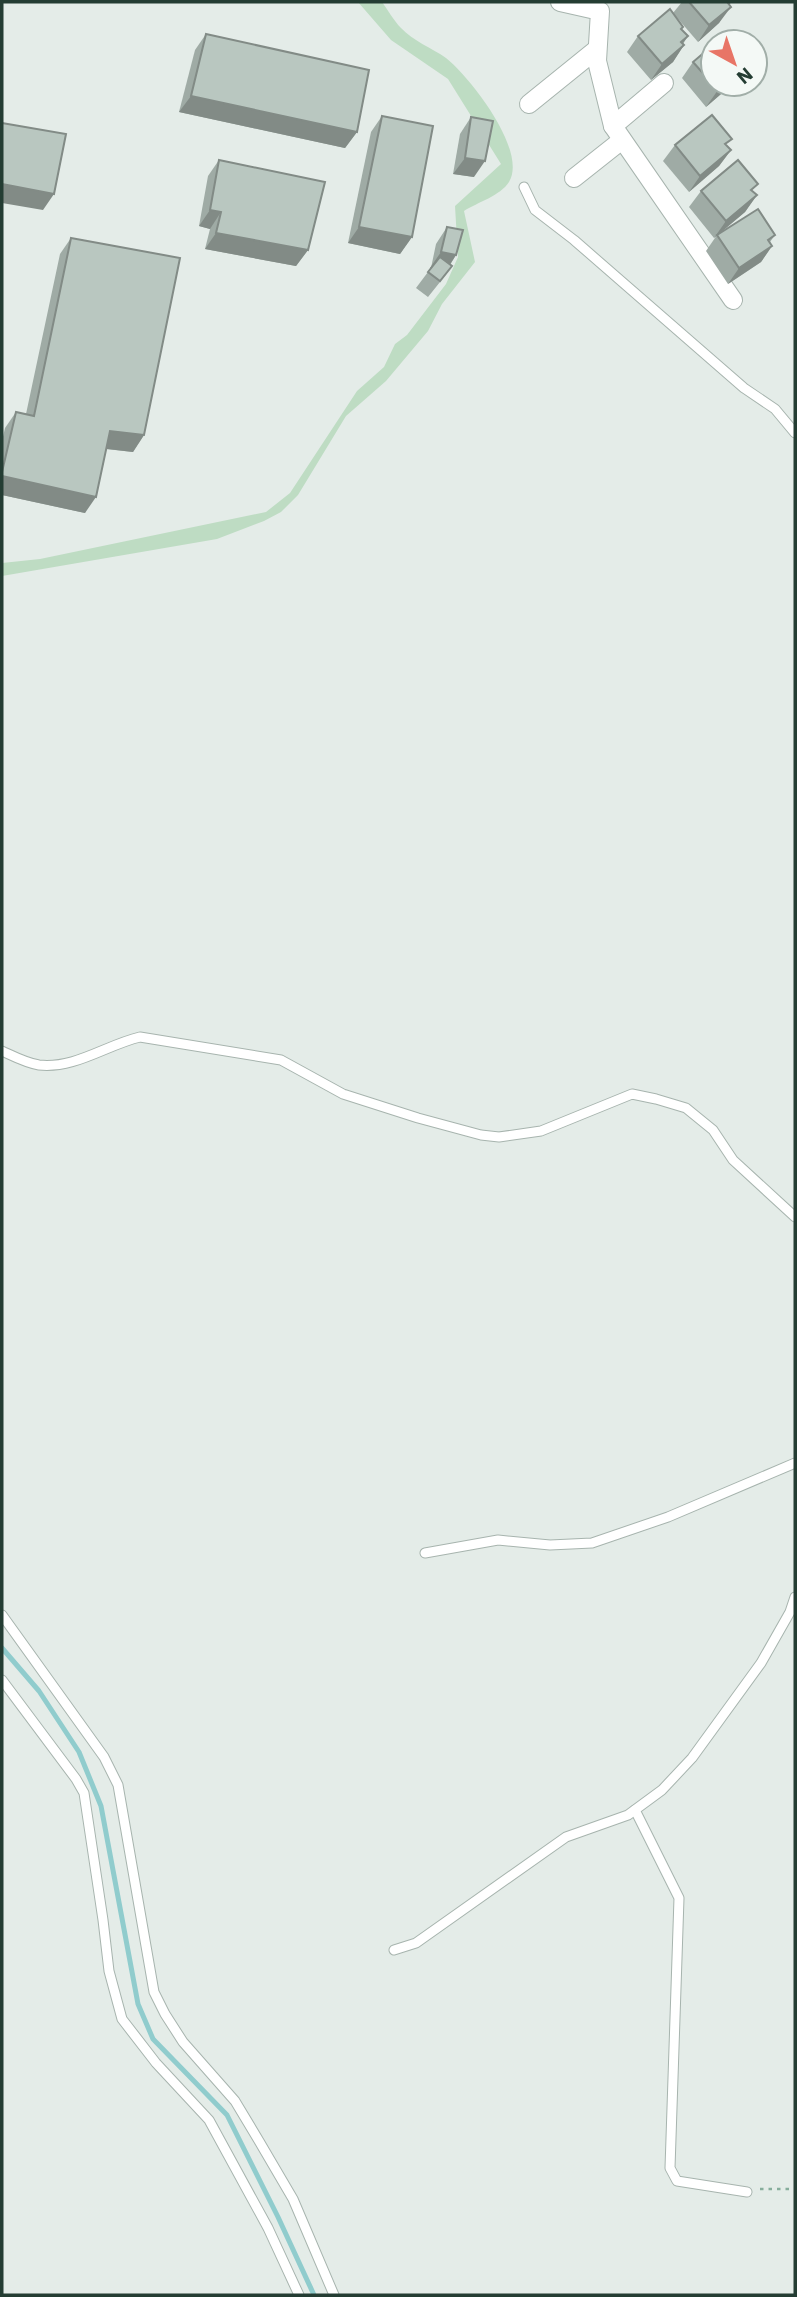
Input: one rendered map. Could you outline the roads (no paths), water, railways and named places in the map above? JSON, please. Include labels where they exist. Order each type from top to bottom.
[{"type":"street","points":[[560,2],[600,11],[597,61],[618,133],[733,300]]},
{"type":"street","points":[[529,104],[597,49]]},
{"type":"street","points":[[574,178],[664,83]]},
{"type":"lane","points":[[524,187],[535,210],[574,240],[744,388],[775,409],[795,433]]},
{"type":"lane","points":[[2,1051],[37,1065],[61,1065],[90,1056],[119,1042],[140,1037],[281,1060],[343,1094],[418,1118],[481,1135],[499,1137],[541,1130],[632,1094],[656,1099],[686,1108],[713,1130],[733,1160],[795,1217]]},
{"type":"lane","points":[[425,1553],[498,1540],[550,1545],[592,1543],[668,1517],[795,1463]]},
{"type":"lane","points":[[394,1951],[416,1943],[566,1837],[628,1815],[662,1790],[692,1758],[761,1663],[795,1597]]},
{"type":"lane","points":[[2,1615],[104,1756],[118,1785],[154,1992],[183,2042],[235,2101],[259,2141],[293,2199],[334,2295]]},
{"type":"lane","points":[[2,1680],[84,1793],[109,1971],[122,2019],[156,2063],[209,2120],[268,2228],[299,2295]]},
{"type":"lane","points":[[635,1810],[679,1898],[670,2168],[677,2181],[747,2192]]},
{"type":"waterway","points":[[2,1648],[39,1691],[79,1752],[101,1806],[138,2004],[153,2039],[227,2115],[314,2295]]}]
